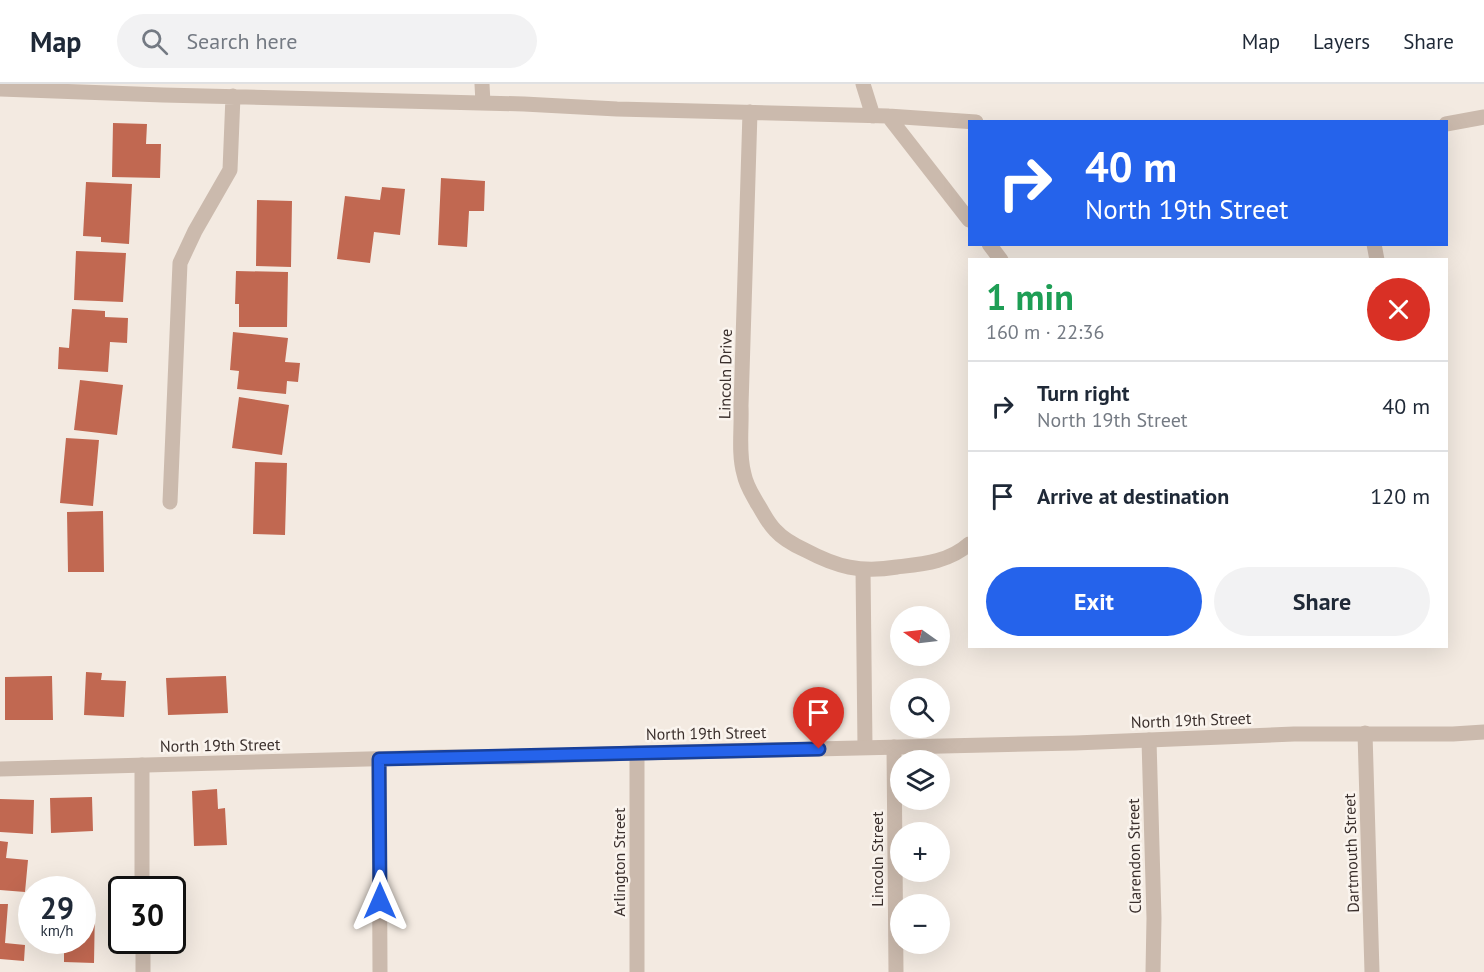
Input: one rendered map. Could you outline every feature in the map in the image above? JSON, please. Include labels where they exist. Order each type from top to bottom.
[{"type":"street","points":[[482,84],[483,103]]},
{"type":"street","points":[[863,84],[880,116],[968,219]]},
{"type":"street","points":[[0,89],[163,95],[239,92],[617,109],[880,116],[968,122]]},
{"type":"street","points":[[170,502],[180,263],[195,231],[230,170],[239,92]]},
{"type":"street","name":"Lincoln Drive","points":[[750,112],[741,406],[741,448],[746,484],[774,530],[789,542],[824,561],[843,567],[863,569]]},
{"type":"street","points":[[1448,124],[1484,117]]},
{"type":"street","points":[[865,747],[863,569],[879,570],[935,562],[968,545]]},
{"type":"street","name":"North 19th Street","points":[[0,769],[1075,743],[1294,734],[1484,732]]},
{"type":"street","name":"Dartmouth Street","points":[[1365,734],[1372,972]]},
{"type":"street","name":"Clarendon Street","points":[[1149,740],[1154,918],[1153,972]]},
{"type":"street","name":"Lincoln Street","points":[[894,747],[896,972]]},
{"type":"street","name":"Arlington Street","points":[[637,753],[637,972]]},
{"type":"street","points":[[379,759],[380,972]]},
{"type":"street","points":[[142,765],[142,876]]},
{"type":"street","points":[[142,954],[143,972]]},
{"type":"building","points":[[113,123],[147,124],[146,144],[161,144],[160,178],[112,177]]},
{"type":"building","points":[[441,178],[485,181],[484,211],[469,211],[467,247],[438,245]]},
{"type":"building","points":[[86,182],[132,184],[129,244],[101,242],[101,237],[83,236]]},
{"type":"building","points":[[382,187],[405,189],[400,235],[374,232],[370,263],[337,259],[345,196],[380,200]]},
{"type":"building","points":[[257,200],[292,201],[291,267],[256,266]]},
{"type":"building","points":[[76,251],[126,253],[123,302],[74,300]]},
{"type":"building","points":[[236,271],[288,272],[287,327],[239,327],[239,304],[235,304]]},
{"type":"building","points":[[72,309],[105,311],[105,317],[128,318],[127,343],[110,342],[108,372],[58,369],[59,347],[69,348]]},
{"type":"building","points":[[233,332],[288,338],[285,362],[300,363],[298,382],[287,381],[286,394],[237,389],[239,371],[230,370]]},
{"type":"building","points":[[80,380],[123,385],[117,435],[74,430]]},
{"type":"building","points":[[239,397],[289,405],[282,455],[232,448]]},
{"type":"building","points":[[66,438],[99,440],[93,506],[60,503]]},
{"type":"building","points":[[255,462],[287,463],[285,535],[253,534]]},
{"type":"building","points":[[103,511],[104,572],[68,572],[67,512]]},
{"type":"building","points":[[86,672],[102,673],[101,680],[126,681],[124,717],[84,715]]},
{"type":"building","points":[[52,676],[53,720],[5,720],[5,677]]},
{"type":"building","points":[[226,676],[228,713],[168,715],[166,678]]},
{"type":"building","points":[[217,789],[218,809],[225,808],[227,845],[194,846],[192,791]]},
{"type":"building","points":[[92,797],[93,831],[51,833],[50,798]]},
{"type":"building","points":[[0,799],[34,800],[33,834],[0,832]]},
{"type":"building","points":[[0,841],[8,842],[6,858],[28,860],[26,876],[18,876],[18,891],[0,890]]},
{"type":"building","points":[[0,904],[8,904],[5,943],[18,944],[18,954],[24,954],[24,961],[0,959]]},
{"type":"building","points":[[64,954],[94,954],[94,963],[64,962]]},
{"type":"route","points":[[380,901],[379,759],[819,749]]}]
